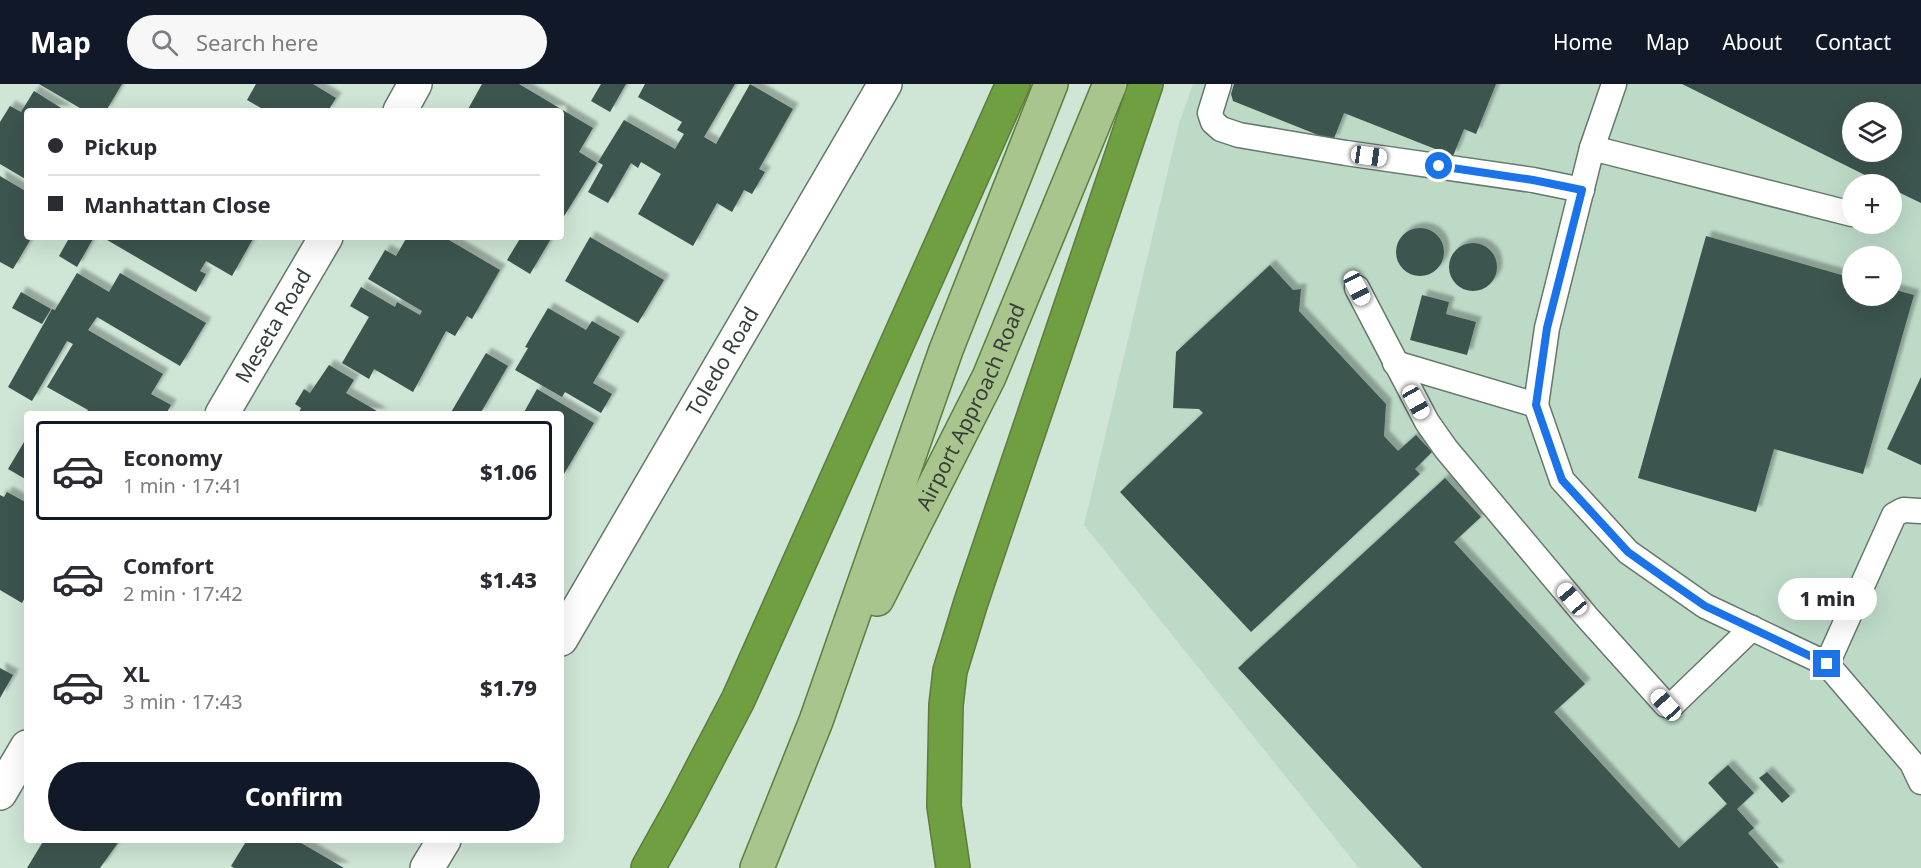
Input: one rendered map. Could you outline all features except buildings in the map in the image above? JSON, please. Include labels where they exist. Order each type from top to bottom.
[{"type":"highway","points":[[648,868],[738,700],[1013,84]]},
{"type":"highway","points":[[953,868],[944,806],[946,705],[950,671],[971,602],[1146,84]]},
{"type":"main road","name":"Airport Approach Road","points":[[757,868],[816,721],[946,350],[1051,84]]},
{"type":"main road","name":"Airport Approach Road","points":[[816,721],[989,376],[1110,84]]},
{"type":"street","points":[[402,108],[416,84]]},
{"type":"street","name":"Toledo Road","points":[[564,634],[885,84]]},
{"type":"street","name":"Meseta Road","points":[[224,411],[324,240]]},
{"type":"street","points":[[0,793],[24,752]]},
{"type":"street","points":[[427,868],[442,843]]},
{"type":"lane","points":[[1219,84],[1210,113],[1213,122],[1221,129],[1239,135],[1533,180],[1582,190]]},
{"type":"lane","points":[[1614,84],[1592,148],[1547,328],[1536,405],[1562,480],[1628,552],[1705,606],[1827,664],[1912,763],[1921,782]]},
{"type":"lane","points":[[1592,148],[1842,211]]},
{"type":"lane","points":[[1357,288],[1427,422],[1446,449],[1586,616],[1666,705],[1672,705],[1689,690],[1752,628]]},
{"type":"lane","points":[[1395,363],[1536,405]]},
{"type":"lane","points":[[1827,664],[1894,515],[1903,510],[1921,511]]},
{"type":"shaded area","points":[[1193,84],[1921,84],[1921,868],[1359,868],[1084,525],[1179,124]]},
{"type":"route","points":[[1439,166],[1582,190],[1547,328],[1536,405],[1562,480],[1628,552],[1666,579],[1705,606],[1827,664]]}]
